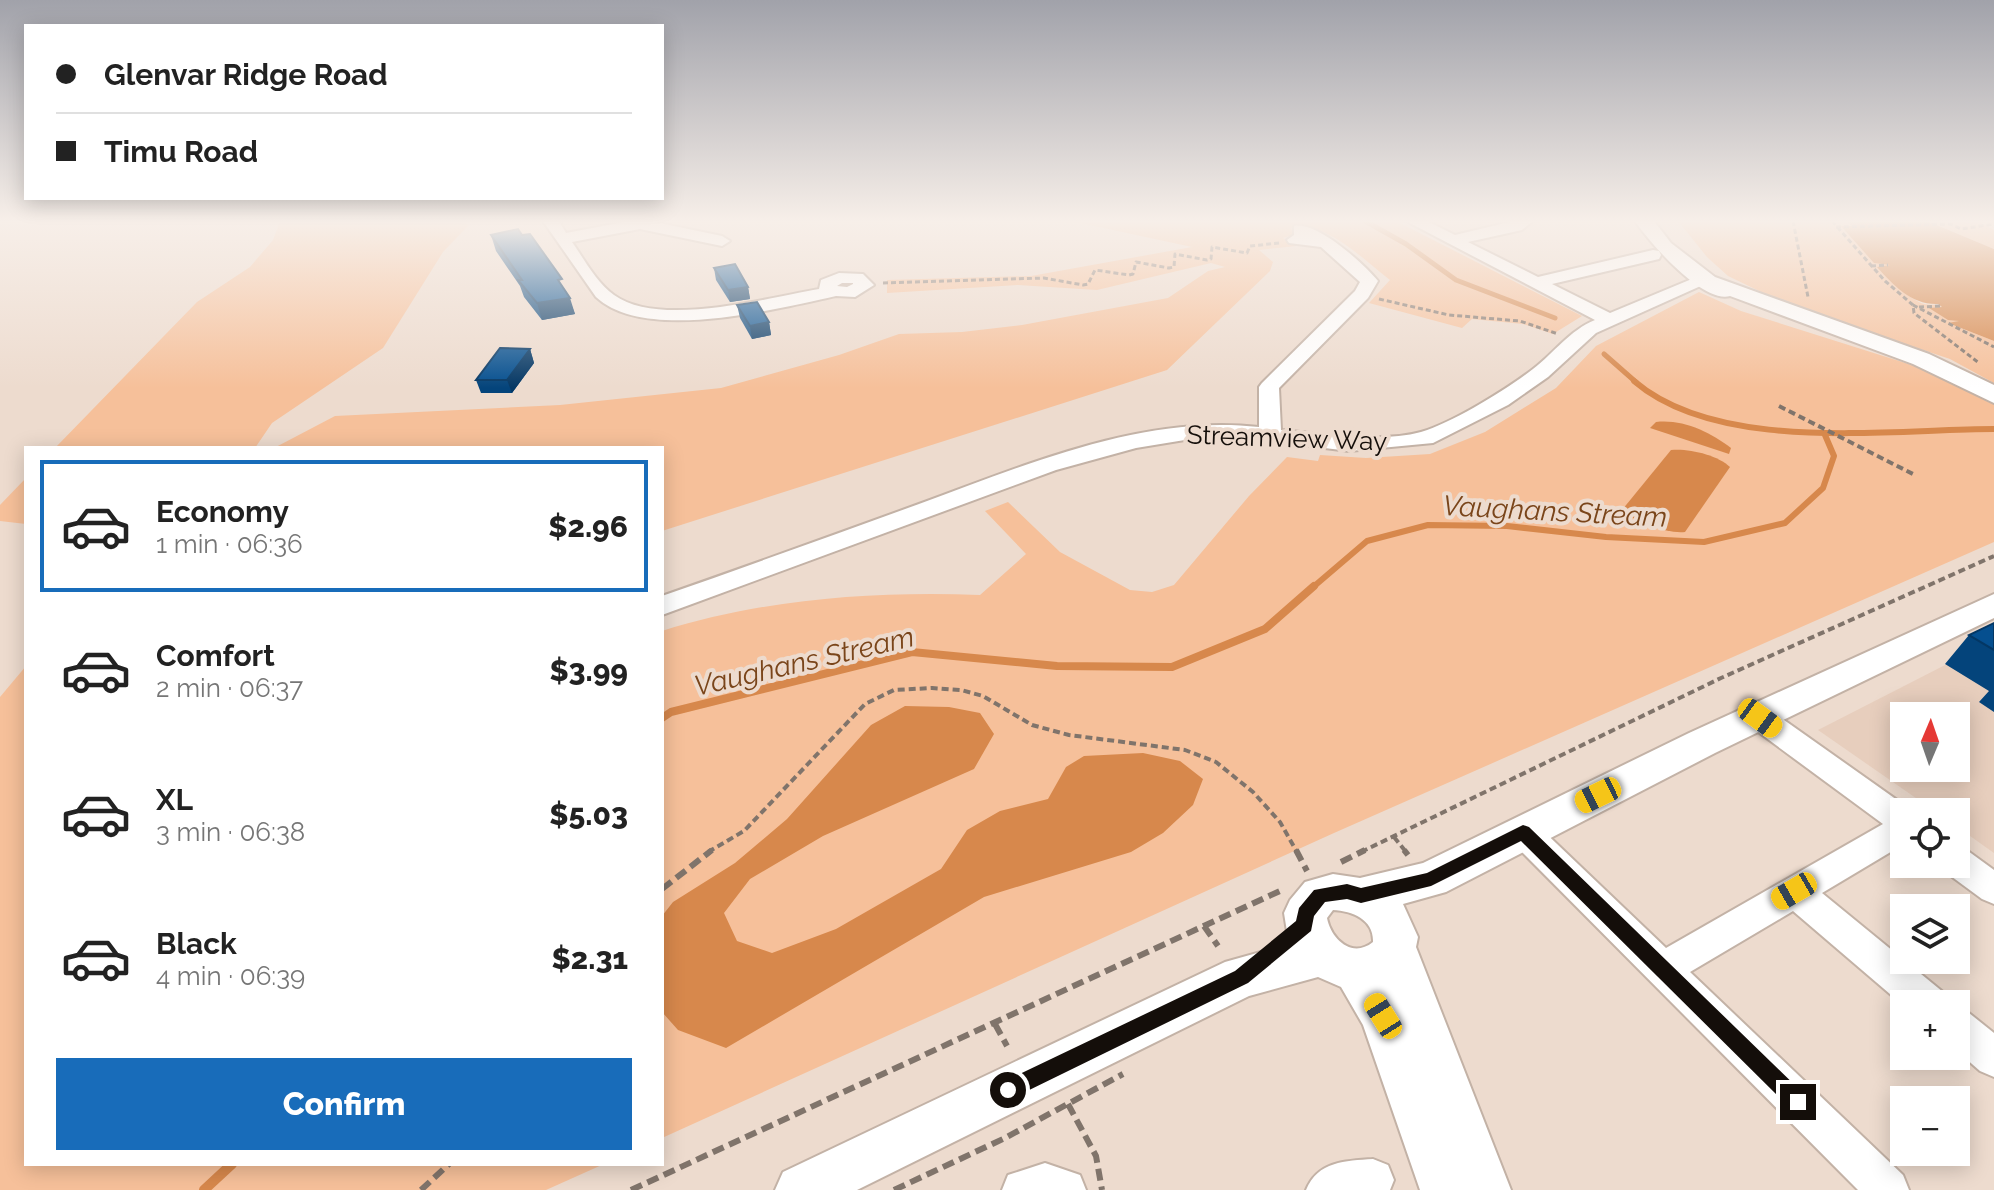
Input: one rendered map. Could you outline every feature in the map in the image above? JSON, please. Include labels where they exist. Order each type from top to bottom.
[{"type":"street","points":[[590,277],[607,299],[627,308],[669,314],[708,313],[832,292],[855,292],[865,285]]},
{"type":"street","points":[[1270,435],[1269,387],[1362,294],[1369,281],[1364,277]]},
{"type":"street","points":[[1523,277],[1611,321]]},
{"type":"street","points":[[1536,283],[1566,277]]},
{"type":"street","points":[[1699,277],[1740,301],[1784,318],[1830,328],[1921,359],[1994,395]]},
{"type":"street","name":"Streamview Way","points":[[664,605],[1048,465],[1171,434],[1236,431],[1349,444],[1425,438],[1501,401],[1541,373],[1589,329],[1705,280]]},
{"type":"street","points":[[1361,896],[1420,867],[1523,832],[1994,605]]},
{"type":"street","points":[[1760,718],[1890,815]]},
{"type":"street","points":[[1523,832],[1888,1190]]},
{"type":"street","points":[[1662,969],[1890,833]]},
{"type":"street","points":[[1354,945],[1420,867]]},
{"type":"street","points":[[1970,871],[1994,889]]},
{"type":"street","points":[[1794,891],[1913,990]]},
{"type":"street","points":[[801,1190],[1229,962],[1354,945],[1385,913],[1361,896],[1347,892],[1320,895],[1305,913],[1354,945],[1485,1190]]},
{"type":"street","points":[[1354,945],[1446,1190]]},
{"type":"street","points":[[1970,1038],[1994,1058]]},
{"type":"street","points":[[1327,1190],[1341,1182],[1373,1180]]},
{"type":"street","points":[[1023,1190],[1045,1184],[1065,1190]]},
{"type":"path","points":[[865,285],[1044,278],[1083,285],[1088,284],[1092,277]]},
{"type":"path","points":[[1804,277],[1808,298]]},
{"type":"path","points":[[1882,277],[1914,306],[1994,347]]},
{"type":"path","points":[[1362,294],[1449,315],[1520,321],[1575,340]]},
{"type":"path","points":[[1914,306],[1941,306]]},
{"type":"path","points":[[1914,306],[1914,313],[1983,366]]},
{"type":"path","points":[[1779,406],[1915,475]]},
{"type":"path","points":[[664,887],[702,856],[744,831],[865,704],[894,690],[961,690],[983,696],[1032,725],[1069,735],[1185,750],[1216,762],[1253,792],[1280,822],[1310,876]]},
{"type":"path","points":[[1394,837],[1420,867]]},
{"type":"path","points":[[1204,926],[1229,962]]},
{"type":"path","points":[[995,1024],[1007,1046]]},
{"type":"path","points":[[894,1190],[1005,1138],[1136,1067]]},
{"type":"path","points":[[1068,1104],[1096,1156],[1102,1190]]},
{"type":"path","points":[[421,1190],[447,1166]]},
{"type":"shaded area","points":[[236,277],[428,277],[383,348],[272,423],[256,446],[57,446],[197,302]]},
{"type":"shaded area","points":[[1154,277],[1097,290],[1018,285],[887,293],[887,280]]},
{"type":"shaded area","points":[[1200,277],[1264,277],[1167,370],[664,530],[664,446],[278,446],[335,416],[560,405],[721,388],[839,355],[899,334],[962,332],[1022,325],[1168,298]]},
{"type":"shaded area","points":[[1386,277],[1505,277],[1582,316],[1553,334],[1523,324],[1472,319],[1462,328],[1369,303],[1390,280]]},
{"type":"shaded area","points":[[1729,277],[1887,277],[1913,299],[1944,308],[1931,308],[1960,322],[1950,324],[1994,341],[1994,383],[1950,359],[1786,304]]},
{"type":"shaded area","points":[[1887,277],[1994,277],[1994,341],[1948,323],[1959,321],[1948,320],[1929,308],[1942,307],[1938,304],[1912,298]]},
{"type":"shaded area","points":[[1699,292],[1741,311],[1915,366],[1994,404],[1994,542],[1334,833],[664,1137],[664,630],[779,604],[900,594],[980,595],[1026,554],[985,511],[1008,502],[1060,552],[1130,590],[1152,592],[1174,585],[1249,496],[1287,457],[1318,461],[1320,455],[1366,458],[1430,454],[1485,432],[1556,388],[1596,346]]},
{"type":"shaded area","points":[[1656,422],[1686,425],[1705,432],[1731,448],[1729,454],[1650,428]]},
{"type":"shaded area","points":[[1671,450],[1702,453],[1730,467],[1685,532],[1652,526],[1622,510]]},
{"type":"shaded area","points":[[24,480],[24,524],[0,521],[0,505]]},
{"type":"shaded area","points":[[1994,640],[1994,853],[1970,836],[1970,798],[1916,798],[1893,782],[1970,782],[1970,702],[1890,702],[1890,780],[1818,730]]},
{"type":"shaded area","points":[[24,668],[24,1166],[600,1166],[546,1190],[0,1190],[0,697]]},
{"type":"shaded area","points":[[905,706],[949,707],[980,713],[994,734],[974,769],[823,836],[750,879],[724,913],[737,941],[772,953],[836,929],[941,869],[967,830],[1000,811],[1048,799],[1066,767],[1084,756],[1143,753],[1180,761],[1203,779],[1193,805],[1163,833],[1131,852],[984,897],[726,1048],[678,1030],[664,1014],[664,913],[673,902],[735,863],[787,819],[871,725]]},
{"type":"building","points":[[520,277],[560,277],[562,279],[558,280],[570,298],[537,303],[518,280],[522,280]]},
{"type":"building","points":[[719,277],[742,277],[748,287],[728,290]]},
{"type":"building","points":[[757,302],[769,322],[750,326],[737,305]]},
{"type":"building","points":[[500,348],[530,349],[507,380],[476,380]]},
{"type":"building","points":[[1994,623],[1994,650],[1969,635]]},
{"type":"waterway","name":"Vaughans Stream","points":[[1451,277],[1555,318]]},
{"type":"waterway","points":[[1604,354],[1637,383]]},
{"type":"waterway","points":[[1637,383],[1670,404],[1711,419],[1758,428],[1856,433],[1994,429]]},
{"type":"waterway","name":"Vaughans Stream","points":[[1312,588],[1367,541],[1428,525],[1507,526],[1606,537],[1704,542],[1785,523],[1823,488],[1834,456],[1825,435]]},
{"type":"waterway","name":"Vaughans Stream","points":[[664,717],[671,712],[912,652],[1057,666],[1172,667],[1265,629],[1314,586]]},
{"type":"waterway","name":"Vaughans Stream","points":[[204,1190],[230,1166]]},
{"type":"route","points":[[1008,1090],[1241,977],[1305,925],[1305,913],[1320,895],[1347,892],[1361,896],[1431,879],[1523,832],[1798,1102]]}]
